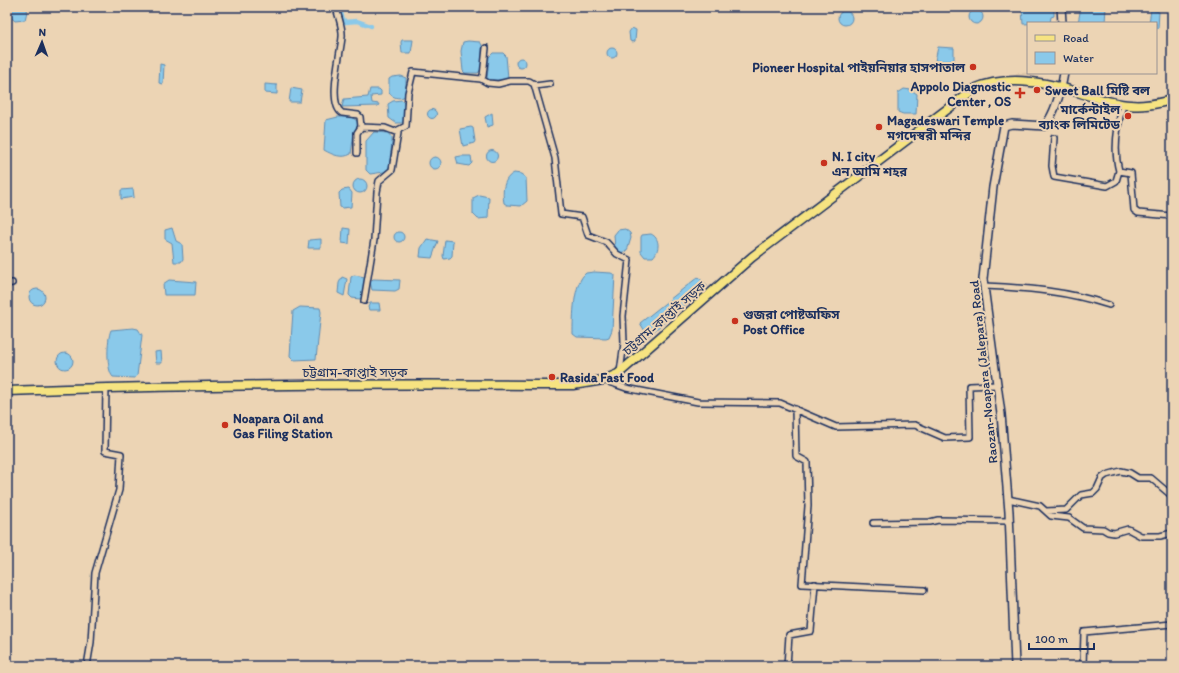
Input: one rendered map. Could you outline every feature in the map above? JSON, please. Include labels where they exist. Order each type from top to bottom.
[{"type":"main road","points":[[1061,7],[1062,22]]},
{"type":"main road","name":"Raozan-Noapara (Jalepara) Road","points":[[1015,666],[1010,521],[1001,414],[983,279],[993,187],[1004,126],[1012,124],[1045,126],[1051,118],[1062,87],[1064,74]]},
{"type":"main road","name":"চট্টগ্রাম-কাপ্তাই সড়ক","points":[[7,391],[106,387],[369,384],[573,384],[604,380],[620,372],[752,258],[967,93],[980,86],[1000,82],[1034,83],[1062,87],[1122,105],[1144,105],[1172,100]]},
{"type":"street","points":[[336,7],[342,33],[336,72],[338,106],[342,114],[359,116],[361,127],[357,133],[357,152]]},
{"type":"street","points":[[481,79],[483,76],[486,48]]},
{"type":"street","points":[[361,127],[396,131],[406,126],[408,93],[413,72],[481,79],[493,84],[510,81],[530,81],[535,86],[555,158],[561,214],[582,216],[588,235],[606,242],[616,254],[629,260],[624,316],[624,343],[620,372]]},
{"type":"street","points":[[535,86],[550,84]]},
{"type":"street","points":[[1054,138],[1052,166],[1054,176],[1107,186],[1116,181],[1119,171],[1117,164],[1116,129],[1122,105]]},
{"type":"street","points":[[364,302],[368,264],[374,240],[379,181],[392,170],[398,139],[396,131]]},
{"type":"street","points":[[1119,171],[1131,173],[1134,210],[1138,212],[1172,216]]},
{"type":"street","points":[[984,286],[1036,288],[1086,297],[1109,304]]},
{"type":"street","points":[[604,380],[626,388],[698,402],[780,403],[836,427],[915,425],[945,438],[970,437],[969,386],[997,385]]},
{"type":"street","points":[[87,666],[91,642],[95,573],[120,482],[121,454],[105,450],[106,387]]},
{"type":"street","points":[[794,409],[796,456],[807,462],[808,506],[802,584],[924,590]]},
{"type":"street","points":[[1046,511],[1066,510],[1081,495],[1093,493],[1097,489],[1102,478],[1106,475],[1121,471],[1130,473],[1138,478],[1151,478],[1172,496]]},
{"type":"street","points":[[1008,499],[1040,506],[1051,516],[1069,518],[1083,528],[1102,529],[1114,533],[1128,529],[1141,536],[1160,536],[1172,534]]},
{"type":"street","points":[[873,523],[930,522],[938,520],[1010,521]]},
{"type":"street","points":[[788,666],[789,635],[811,631],[815,584]]},
{"type":"street","points":[[1082,666],[1084,632],[1172,624]]},
{"type":"shaded area","points":[[1016,73],[1032,74],[1032,81],[1016,81]]},
{"type":"water","points":[[7,7],[28,7],[25,20],[15,21],[7,14]]},
{"type":"water","points":[[1016,7],[1054,7],[1054,16],[1051,17],[1050,22],[1027,22],[1027,24],[1023,24],[1022,10],[1016,9]]},
{"type":"water","points":[[1081,7],[1106,7],[1105,22],[1078,22]]},
{"type":"water","points":[[976,10],[981,12],[983,17],[981,22],[976,24],[971,22],[969,17],[971,12]]},
{"type":"water","points":[[1151,10],[1159,12],[1158,28],[1157,22],[1149,22]]},
{"type":"water","points":[[845,11],[850,13],[852,18],[850,23],[845,25],[840,23],[838,18],[840,13]]},
{"type":"water","points":[[632,28],[636,30],[635,41],[633,42],[630,41],[629,32]]},
{"type":"water","points":[[402,40],[413,40],[411,53],[402,53]]},
{"type":"water","points":[[463,42],[480,42],[482,45],[482,68],[478,73],[465,73],[463,71],[461,51]]},
{"type":"water","points":[[938,47],[954,48],[954,61],[935,61]]},
{"type":"water","points":[[610,48],[614,48],[616,49],[616,57],[610,58],[607,55],[607,51]]},
{"type":"water","points":[[493,53],[503,53],[506,56],[508,78],[505,80],[487,80],[489,57]]},
{"type":"water","points":[[519,58],[523,58],[526,63],[523,68],[519,68],[516,65],[516,61]]},
{"type":"water","points":[[160,64],[164,65],[163,84],[159,83]]},
{"type":"water","points":[[401,76],[406,78],[406,95],[402,98],[397,98],[389,93],[389,79],[392,77]]},
{"type":"water","points":[[265,84],[277,85],[277,94],[265,93]]},
{"type":"water","points":[[291,88],[302,90],[300,102],[289,102]]},
{"type":"water","points":[[370,89],[379,89],[381,91],[381,95],[371,96],[372,103],[379,104],[378,106],[342,107],[344,99],[368,97]]},
{"type":"water","points":[[904,89],[911,90],[917,94],[916,114],[903,114],[898,112],[898,93]]},
{"type":"water","points":[[402,100],[405,103],[404,123],[396,123],[389,118],[388,104],[393,101]]},
{"type":"water","points":[[432,109],[437,114],[432,119],[427,114]]},
{"type":"water","points":[[492,113],[493,125],[487,127],[485,117]]},
{"type":"water","points":[[338,117],[351,117],[359,122],[354,132],[351,154],[344,156],[334,155],[324,150],[326,120]]},
{"type":"water","points":[[473,128],[475,141],[474,143],[463,146],[460,129]]},
{"type":"water","points":[[374,132],[388,133],[392,138],[392,142],[389,168],[384,172],[370,174],[366,170],[366,141]]},
{"type":"water","points":[[492,150],[496,152],[498,156],[496,160],[492,162],[488,160],[486,156],[488,152]]},
{"type":"water","points":[[471,156],[472,163],[469,166],[458,164],[456,157]]},
{"type":"water","points":[[435,157],[439,159],[441,163],[439,167],[435,169],[431,167],[429,163],[431,159]]},
{"type":"water","points":[[514,173],[521,174],[526,178],[527,201],[521,206],[507,205],[504,203],[503,194],[505,182],[510,175]]},
{"type":"water","points":[[360,179],[365,181],[367,186],[365,191],[360,193],[355,191],[353,186],[355,181]]},
{"type":"water","points":[[133,189],[134,197],[121,199],[121,190]]},
{"type":"water","points":[[349,189],[352,193],[351,207],[342,208],[340,207],[339,193],[342,190]]},
{"type":"water","points":[[479,195],[489,197],[488,218],[478,219],[473,214],[473,198]]},
{"type":"water","points":[[172,228],[176,241],[182,244],[183,259],[181,262],[174,262],[172,243],[165,239],[165,230]]},
{"type":"water","points":[[343,228],[350,229],[349,244],[342,243]]},
{"type":"water","points":[[625,229],[630,233],[631,238],[627,251],[620,253],[615,249],[614,235],[618,230]]},
{"type":"water","points":[[399,232],[404,237],[399,242],[394,237]]},
{"type":"water","points":[[651,234],[656,238],[658,248],[653,257],[645,257],[641,252],[641,237],[642,235]]},
{"type":"water","points":[[321,239],[321,248],[308,248],[309,240]]},
{"type":"water","points":[[427,239],[438,241],[432,258],[420,257],[421,248]]},
{"type":"water","points":[[445,240],[453,241],[452,256],[444,259],[443,256]]},
{"type":"water","points":[[586,273],[611,273],[615,275],[612,330],[609,337],[606,338],[577,337],[573,334],[574,310],[578,284]]},
{"type":"water","points":[[354,275],[365,277],[363,296],[360,299],[352,298],[349,295],[351,277]]},
{"type":"water","points":[[342,277],[347,279],[344,296],[338,293],[339,283]]},
{"type":"water","points":[[698,277],[707,285],[706,287],[648,336],[640,323]]},
{"type":"water","points":[[373,279],[400,280],[399,289],[395,291],[372,290],[370,282]]},
{"type":"water","points":[[169,280],[196,282],[195,295],[164,295],[163,284]]},
{"type":"water","points":[[34,289],[40,289],[45,294],[43,303],[40,305],[34,305],[29,300],[29,294]]},
{"type":"water","points":[[370,303],[379,303],[380,310],[369,310],[368,307]]},
{"type":"water","points":[[300,307],[320,308],[321,312],[316,359],[294,360],[290,356],[293,311]]},
{"type":"water","points":[[138,329],[142,335],[137,376],[135,378],[113,377],[108,361],[111,330]]},
{"type":"water","points":[[161,351],[162,363],[156,363],[155,352]]},
{"type":"water","points":[[65,353],[71,355],[73,361],[71,367],[65,369],[59,367],[57,361],[59,355]]},
{"type":"waterway","points":[[340,7],[342,17],[345,22],[357,21],[371,26]]},
{"type":"place","name":"Pioneer Hospital পাইয়নিয়ার হাসপাতাল","points":[[973,67]]},
{"type":"place","name":"Sweet Ball মিষ্টি বল","points":[[1037,90]]},
{"type":"place","name":"Appolo Diagnostic Center , OS","points":[[1020,93]]},
{"type":"place","name":"মার্কেন্টাইল ব্যাংক লিমিটেড","points":[[1128,116]]},
{"type":"place","name":"Magadeswari Temple মগদেস্বরী মন্দির","points":[[879,127]]},
{"type":"place","name":"N. I city এন আমি শহর","points":[[824,163]]},
{"type":"place","name":"গুজরা পোষ্টঅফিস Post Office","points":[[735,321]]},
{"type":"place","name":"Rasida Fast Food","points":[[552,377]]},
{"type":"place","name":"Noapara Oil and Gas Filing Station","points":[[225,425]]}]
